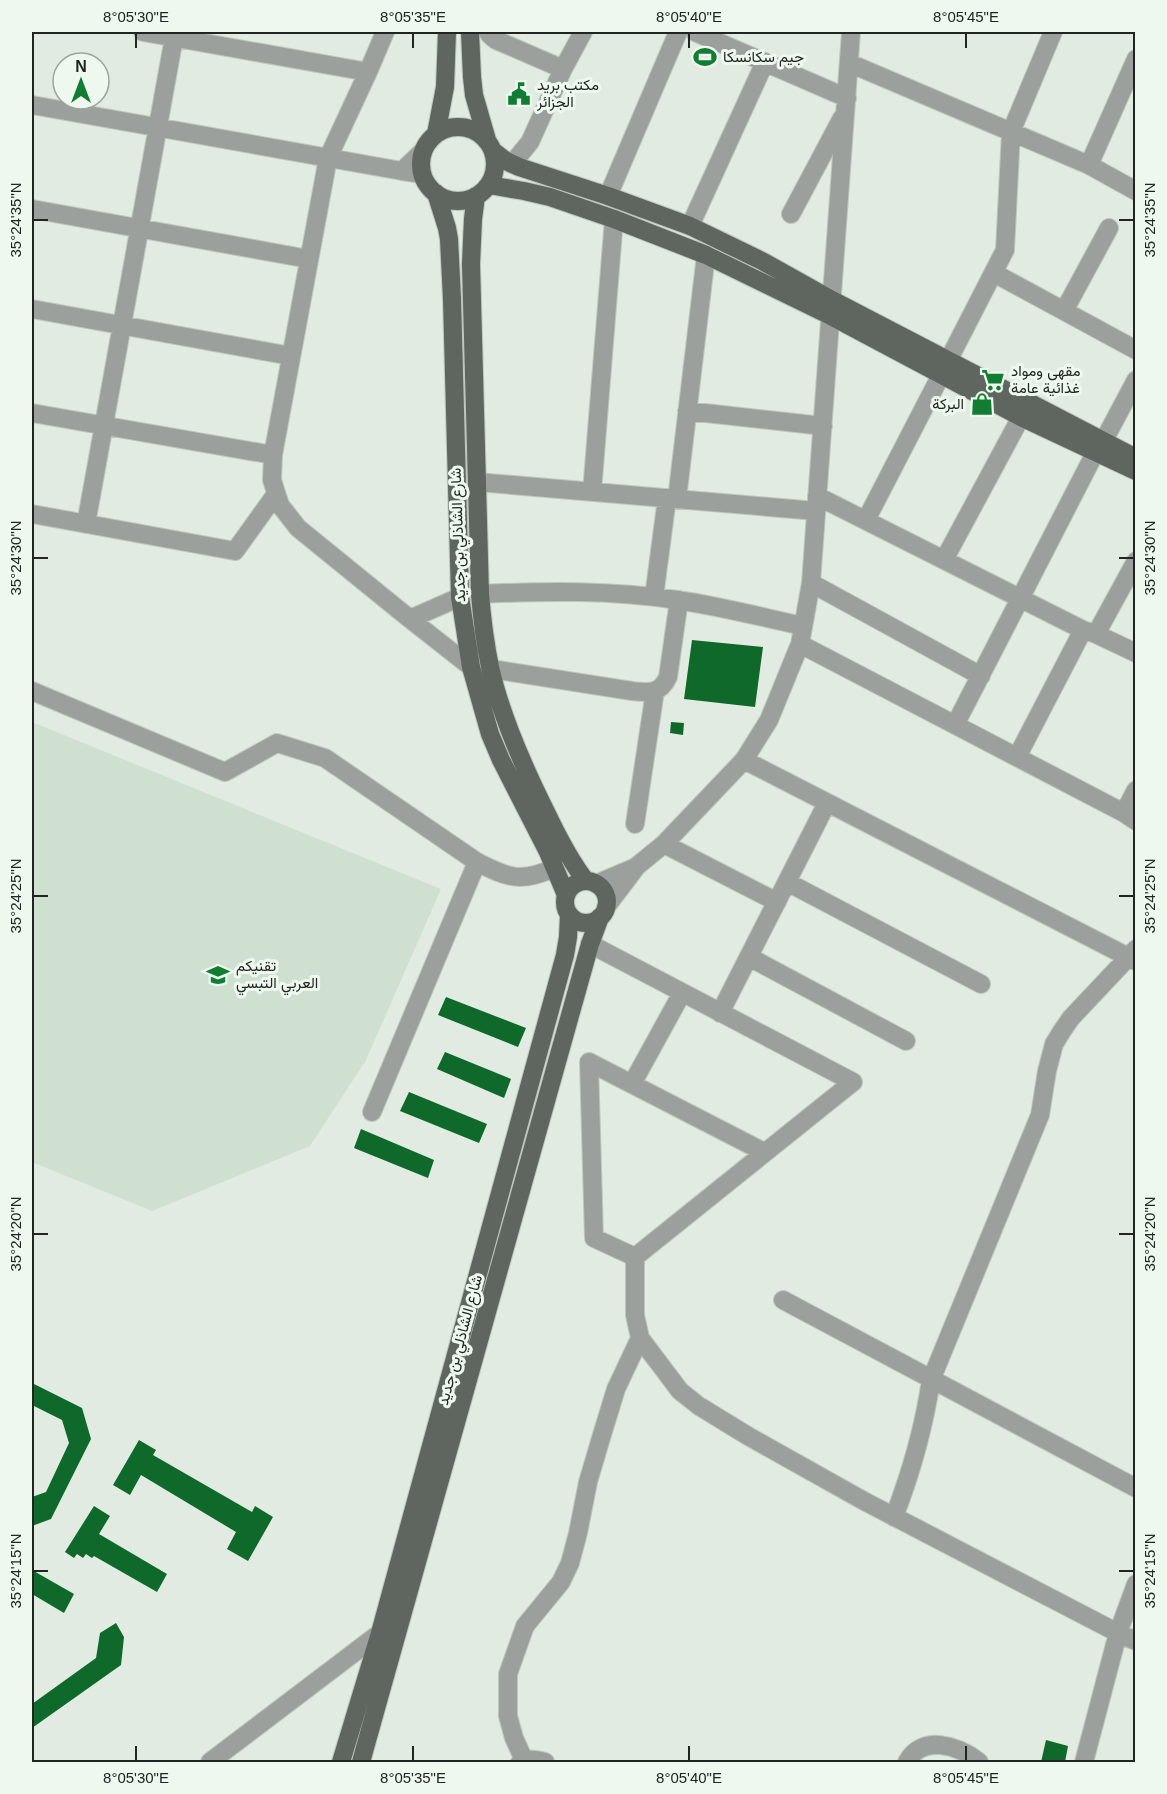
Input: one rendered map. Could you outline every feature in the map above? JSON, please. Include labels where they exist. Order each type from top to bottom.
[{"type":"main road","points":[[436,134],[445,87],[447,32]]},
{"type":"main road","points":[[471,32],[474,95],[490,145],[496,163],[494,174],[482,191],[466,200],[455,201],[436,194],[430,188],[421,166],[423,151],[428,141],[445,129],[460,127],[475,130],[490,145],[512,165],[690,226],[762,261],[831,308]]},
{"type":"main road","points":[[482,191],[524,190],[550,197],[706,255],[831,308],[1100,447],[1136,471]]},
{"type":"main road","name":"شارع الشاذلي بن جديد","points":[[482,191],[473,219],[471,264],[480,594],[483,627],[491,669],[505,715],[532,786],[573,864],[591,883]]},
{"type":"main road","name":"شارع الشاذلي بن جديد","points":[[436,194],[447,228],[450,251],[459,597],[471,667],[490,734],[566,895]]},
{"type":"main road","points":[[945,368],[1021,417],[1136,458]]},
{"type":"main road","points":[[581,882],[591,883],[606,896],[603,912],[592,922],[582,923],[569,915],[565,905],[566,895],[572,887],[581,882]]},
{"type":"main road","name":"شارع الشاذلي بن جديد","points":[[361,1762],[590,944],[603,912]]},
{"type":"main road","name":"شارع الشاذلي بن جديد","points":[[341,1762],[380,1633],[565,955],[569,915]]},
{"type":"street","points":[[143,32],[175,34],[368,72]]},
{"type":"street","points":[[385,32],[328,158],[273,455],[272,480],[280,505],[298,528],[471,667]]},
{"type":"street","points":[[488,32],[496,40],[563,69]]},
{"type":"street","points":[[512,165],[530,142],[563,69],[583,32]]},
{"type":"street","points":[[608,196],[678,32]]},
{"type":"street","points":[[695,32],[765,62],[846,105]]},
{"type":"street","points":[[603,912],[637,866],[664,844],[744,760],[769,720],[800,644],[811,584],[851,32]]},
{"type":"street","points":[[866,520],[1005,250],[1011,132],[1053,32]]},
{"type":"street","points":[[86,524],[175,34]]},
{"type":"street","points":[[1089,165],[1136,59]]},
{"type":"street","points":[[690,226],[765,62]]},
{"type":"street","points":[[849,63],[1089,165],[1136,191]]},
{"type":"street","points":[[32,105],[423,174]]},
{"type":"street","points":[[791,214],[846,105]]},
{"type":"street","points":[[402,171],[423,151]]},
{"type":"street","points":[[32,209],[309,259]]},
{"type":"street","points":[[592,492],[614,219]]},
{"type":"street","points":[[1064,311],[1108,228]]},
{"type":"street","points":[[654,597],[687,411],[706,255]]},
{"type":"street","points":[[994,273],[1136,350]]},
{"type":"street","points":[[32,309],[291,356]]},
{"type":"street","points":[[955,725],[1136,380]]},
{"type":"street","points":[[687,411],[823,426]]},
{"type":"street","points":[[32,413],[273,455]]},
{"type":"street","points":[[944,560],[1021,417]]},
{"type":"street","points":[[477,482],[672,499],[817,503],[866,520],[1021,599],[1136,653]]},
{"type":"street","points":[[32,514],[235,551],[276,494]]},
{"type":"street","points":[[1017,757],[1089,632],[1136,561]]},
{"type":"street","points":[[811,584],[981,676]]},
{"type":"street","points":[[480,594],[538,591],[596,592],[654,597],[679,600],[803,626]]},
{"type":"street","points":[[410,619],[459,597]]},
{"type":"street","points":[[491,669],[632,691],[655,691],[664,685],[668,677],[679,600]]},
{"type":"street","points":[[800,644],[1130,817],[1136,790]]},
{"type":"street","points":[[32,691],[225,772],[277,743],[325,758],[477,862],[508,876],[524,878],[554,868]]},
{"type":"street","points":[[635,824],[655,691]]},
{"type":"street","points":[[744,760],[1133,956],[1071,1018],[1054,1044],[1040,1115],[931,1380],[927,1410],[916,1452],[894,1517]]},
{"type":"street","points":[[720,1013],[827,803]]},
{"type":"street","points":[[664,844],[777,902]]},
{"type":"street","points":[[372,1112],[477,862]]},
{"type":"street","points":[[591,883],[637,866]]},
{"type":"street","points":[[787,882],[981,984]]},
{"type":"street","points":[[590,944],[853,1082],[634,1257]]},
{"type":"street","points":[[749,957],[906,1041]]},
{"type":"street","points":[[632,1084],[682,993]]},
{"type":"street","points":[[634,1257],[594,1238],[588,1062],[765,1152]]},
{"type":"street","points":[[634,1257],[635,1315],[640,1338],[681,1390],[699,1406],[748,1436],[894,1517],[1136,1641]]},
{"type":"street","points":[[783,1300],[1136,1488]]},
{"type":"street","points":[[545,1762],[535,1759],[522,1761],[508,1716],[508,1674],[525,1626],[561,1582],[570,1563],[588,1482],[616,1389],[640,1338]]},
{"type":"street","points":[[1084,1762],[1118,1633],[1136,1584]]},
{"type":"street","points":[[210,1762],[380,1633],[398,1632]]},
{"type":"street","points":[[907,1762],[912,1752],[922,1746],[933,1744],[954,1748],[979,1762]]},
{"type":"shaded area","name":"تقنيكم العربي التبسي","points":[[32,722],[441,889],[366,1060],[310,1146],[152,1211],[32,1162]]},
{"type":"building","points":[[692,640],[763,647],[755,707],[684,699]]},
{"type":"building","points":[[671,722],[684,723],[683,735],[670,733]]},
{"type":"building","points":[[446,997],[526,1028],[518,1047],[438,1015]]},
{"type":"building","points":[[445,1052],[511,1079],[504,1098],[437,1069]]},
{"type":"building","points":[[409,1092],[487,1124],[479,1143],[400,1111]]},
{"type":"building","points":[[361,1129],[434,1160],[428,1178],[354,1148]]},
{"type":"building","points":[[32,1383],[82,1408],[91,1439],[51,1519],[32,1526],[32,1497],[46,1492],[69,1443],[62,1420],[32,1405]]},
{"type":"building","points":[[139,1440],[156,1450],[153,1455],[252,1512],[255,1506],[273,1517],[248,1561],[227,1549],[236,1532],[141,1475],[130,1495],[113,1485]]},
{"type":"building","points":[[94,1506],[110,1516],[99,1534],[167,1574],[157,1592],[94,1556],[92,1558],[86,1554],[83,1558],[77,1554],[74,1558],[65,1552]]},
{"type":"building","points":[[32,1570],[74,1594],[64,1613],[32,1594]]},
{"type":"building","points":[[116,1623],[124,1637],[121,1665],[32,1728],[32,1704],[96,1658],[100,1633]]},
{"type":"building","points":[[1046,1740],[1068,1746],[1065,1762],[1041,1762]]},
{"type":"place","name":"جيم سكانسكا","points":[[705,57]]},
{"type":"place","name":"مكتب بريد الجزائر","points":[[519,94]]},
{"type":"place","name":"مقهى ومواد غذائية عامة","points":[[993,380]]},
{"type":"place","name":"البركة","points":[[982,404]]},
{"type":"place","name":"تقنيكم العربي التبسي","points":[[218,975]]}]
